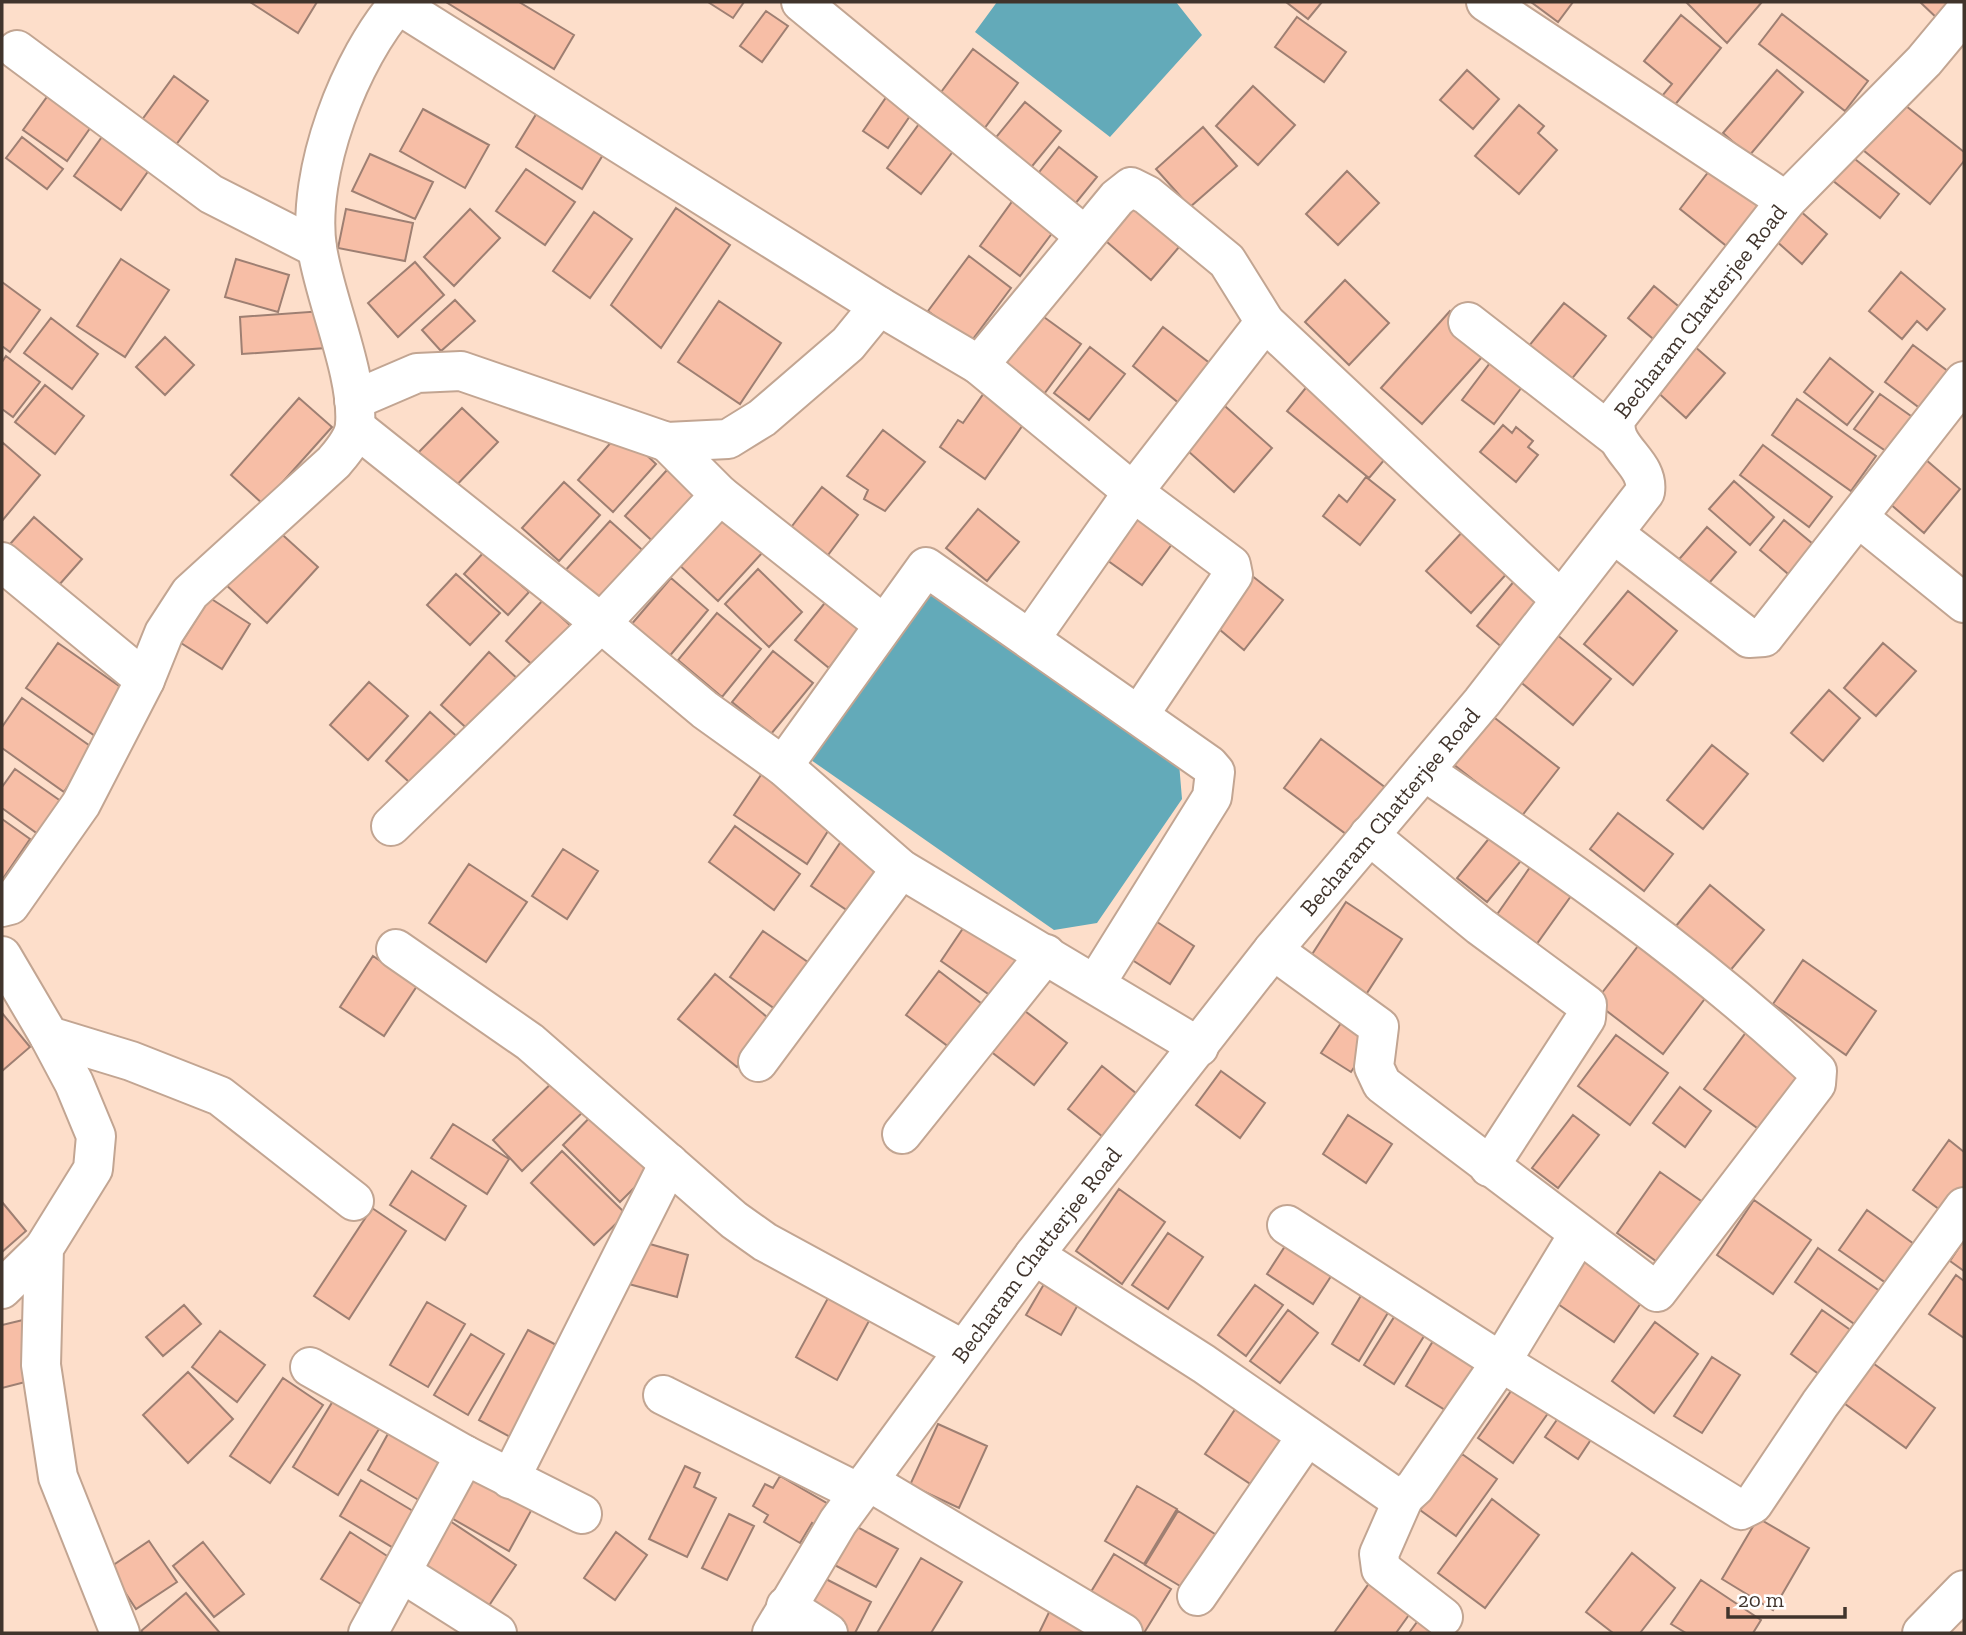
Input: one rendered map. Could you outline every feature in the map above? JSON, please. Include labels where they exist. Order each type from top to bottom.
[{"type":"street","points":[[801,2],[1085,236]]},
{"type":"street","points":[[1486,2],[1786,201]]},
{"type":"street","points":[[2,907],[10,905],[81,804],[145,680],[164,633],[190,593],[334,462],[347,445],[354,414],[317,248],[316,200],[337,113],[364,55],[397,3],[879,306],[979,365],[1133,492],[1231,565],[1233,575],[1139,715]]},
{"type":"street","name":"Becharam Chatterjee Road","points":[[779,1620],[863,1487],[962,1349],[1034,1255],[1273,950],[1424,771],[1645,492],[1647,481],[1644,473],[1616,437],[1614,428],[1617,417],[1786,201],[1924,61],[1964,13]]},
{"type":"street","points":[[17,50],[211,194],[317,248]]},
{"type":"street","points":[[979,365],[1085,236],[1131,187],[1147,195],[1227,261],[1265,322],[1561,600]]},
{"type":"street","points":[[354,414],[416,373],[461,371],[667,442],[728,439],[762,418],[848,344],[879,306]]},
{"type":"street","points":[[1030,639],[1133,492],[1265,322]]},
{"type":"street","points":[[1468,322],[1616,437]]},
{"type":"street","points":[[1614,534],[1749,638],[1757,640],[1771,633],[1964,381]]},
{"type":"street","points":[[354,414],[705,710],[783,766],[901,869],[1096,983],[1199,1047]]},
{"type":"street","points":[[667,442],[720,495],[883,624]]},
{"type":"street","points":[[391,826],[601,623],[720,495]]},
{"type":"street","points":[[1859,518],[1958,586]]},
{"type":"street","points":[[2,562],[145,680]]},
{"type":"street","points":[[783,766],[926,567],[1030,639],[1209,765],[1215,772],[1216,783],[1212,797],[1096,983]]},
{"type":"street","points":[[1273,950],[1375,1022],[1381,1031],[1374,1067],[1382,1084],[1578,1235],[1657,1292],[1815,1084],[1816,1071],[1704,973],[1519,835],[1424,771]]},
{"type":"street","points":[[1369,835],[1480,926],[1587,1005],[1586,1018],[1489,1167]]},
{"type":"street","points":[[758,1062],[901,869]]},
{"type":"street","points":[[397,950],[530,1042],[734,1220],[765,1242],[962,1349]]},
{"type":"street","points":[[902,1133],[1046,954]]},
{"type":"street","points":[[2,956],[74,1083],[96,1136],[93,1169],[44,1248],[2,1289]]},
{"type":"street","points":[[49,1036],[131,1061],[220,1096],[354,1201]]},
{"type":"street","points":[[510,1479],[669,1163]]},
{"type":"street","points":[[1287,1226],[1737,1507],[1748,1508],[1964,1207]]},
{"type":"street","points":[[1443,1617],[1381,1569],[1379,1554],[1404,1497],[1415,1487],[1501,1362],[1578,1235]]},
{"type":"street","points":[[44,1248],[41,1365],[58,1477],[120,1633]]},
{"type":"street","points":[[1034,1255],[1204,1364],[1394,1496],[1404,1497]]},
{"type":"street","points":[[310,1367],[465,1455],[582,1514]]},
{"type":"street","points":[[663,1395],[863,1487],[1123,1633]]},
{"type":"street","points":[[1197,1596],[1307,1436]]},
{"type":"street","points":[[368,1633],[465,1455]]},
{"type":"street","points":[[402,1573],[497,1633]]},
{"type":"street","points":[[1922,1633],[1964,1590]]},
{"type":"street","points":[[779,1620],[828,1633]]},
{"type":"water","points":[[997,2],[1176,2],[1202,35],[1110,137],[975,32]]},
{"type":"water","points":[[924,587],[1179,763],[1182,799],[1097,923],[1054,930],[801,753]]},
{"type":"building","points":[[250,2],[317,2],[298,33]]},
{"type":"building","points":[[446,2],[519,2],[574,35],[554,69]]},
{"type":"building","points":[[708,2],[744,2],[733,18]]},
{"type":"building","points":[[1286,2],[1322,2],[1308,19]]},
{"type":"building","points":[[1531,2],[1573,2],[1558,22]]},
{"type":"building","points":[[1686,2],[1762,2],[1727,43]]},
{"type":"building","points":[[1920,2],[1958,2],[1940,21]]},
{"type":"building","points":[[766,11],[788,26],[762,62],[740,46]]},
{"type":"building","points":[[1782,14],[1868,81],[1845,111],[1759,44]]},
{"type":"building","points":[[1681,15],[1721,48],[1674,106],[1662,96],[1672,84],[1644,61]]},
{"type":"building","points":[[1297,17],[1346,52],[1324,82],[1275,47]]},
{"type":"building","points":[[973,49],[1018,83],[978,137],[933,103]]},
{"type":"building","points":[[1467,70],[1499,99],[1473,129],[1440,100]]},
{"type":"building","points":[[1777,70],[1803,92],[1749,156],[1723,133]]},
{"type":"building","points":[[174,76],[208,101],[170,153],[136,128]]},
{"type":"building","points":[[57,83],[100,114],[67,161],[23,130]]},
{"type":"building","points":[[1253,86],[1295,125],[1258,165],[1216,126]]},
{"type":"building","points":[[887,96],[912,113],[888,148],[863,131]]},
{"type":"building","points":[[1025,102],[1061,131],[1024,176],[988,147]]},
{"type":"building","points":[[1901,102],[1964,152],[1964,161],[1930,204],[1863,150]]},
{"type":"building","points":[[543,103],[609,145],[582,189],[516,147]]},
{"type":"building","points":[[1519,105],[1544,126],[1538,133],[1557,150],[1519,194],[1475,156]]},
{"type":"building","points":[[423,109],[489,145],[465,188],[400,151]]},
{"type":"building","points":[[919,124],[954,150],[921,194],[887,168]]},
{"type":"building","points":[[109,127],[156,160],[121,210],[74,176]]},
{"type":"building","points":[[1203,127],[1237,166],[1190,207],[1156,169]]},
{"type":"building","points":[[22,137],[63,169],[47,189],[6,158]]},
{"type":"building","points":[[1059,147],[1097,177],[1066,215],[1029,185]]},
{"type":"building","points":[[1846,152],[1899,194],[1880,218],[1827,176]]},
{"type":"building","points":[[370,154],[433,182],[415,219],[352,191]]},
{"type":"building","points":[[1716,162],[1771,204],[1734,252],[1680,209]]},
{"type":"building","points":[[526,169],[575,202],[545,245],[496,211]]},
{"type":"building","points":[[1347,171],[1379,203],[1338,245],[1306,214]]},
{"type":"building","points":[[1021,189],[1062,220],[1020,276],[980,246]]},
{"type":"building","points":[[1133,196],[1185,240],[1151,280],[1100,236]]},
{"type":"building","points":[[676,208],[730,245],[661,348],[611,305]]},
{"type":"building","points":[[346,209],[413,223],[405,261],[338,248]]},
{"type":"building","points":[[470,209],[500,238],[454,286],[424,257]]},
{"type":"building","points":[[1799,210],[1827,234],[1802,264],[1774,239]]},
{"type":"building","points":[[594,212],[632,239],[590,298],[553,271]]},
{"type":"building","points":[[969,256],[1011,288],[970,343],[928,311]]},
{"type":"building","points":[[121,259],[169,290],[125,357],[77,326]]},
{"type":"building","points":[[236,259],[289,275],[278,312],[225,297]]},
{"type":"building","points":[[415,262],[444,295],[398,337],[368,303]]},
{"type":"building","points":[[1901,272],[1945,309],[1927,330],[1917,321],[1902,339],[1869,311]]},
{"type":"building","points":[[1345,280],[1389,323],[1349,365],[1305,322]]},
{"type":"building","points":[[2,282],[40,310],[10,352],[2,346]]},
{"type":"building","points":[[1654,286],[1689,315],[1663,347],[1628,318]]},
{"type":"building","points":[[455,300],[475,321],[441,351],[422,330]]},
{"type":"building","points":[[719,301],[781,343],[740,404],[678,362]]},
{"type":"building","points":[[1564,303],[1606,336],[1570,381],[1528,347]]},
{"type":"building","points":[[323,311],[326,348],[242,354],[240,317]]},
{"type":"building","points":[[1450,311],[1491,347],[1422,424],[1381,388]]},
{"type":"building","points":[[1037,312],[1081,344],[1044,394],[1001,362]]},
{"type":"building","points":[[51,318],[98,354],[72,389],[24,353]]},
{"type":"building","points":[[1163,327],[1216,368],[1185,408],[1133,366]]},
{"type":"building","points":[[165,337],[194,365],[165,395],[136,367]]},
{"type":"building","points":[[1693,345],[1725,373],[1686,418],[1654,389]]},
{"type":"building","points":[[1913,345],[1949,372],[1921,409],[1885,382]]},
{"type":"building","points":[[1090,347],[1125,374],[1089,420],[1054,393]]},
{"type":"building","points":[[6,356],[40,382],[13,417],[2,409],[2,362]]},
{"type":"building","points":[[1830,358],[1873,392],[1847,425],[1804,392]]},
{"type":"building","points":[[1490,363],[1522,387],[1494,424],[1462,400]]},
{"type":"building","points":[[1313,379],[1396,446],[1369,478],[1287,411]]},
{"type":"building","points":[[45,385],[84,416],[55,454],[15,422]]},
{"type":"building","points":[[984,393],[1025,422],[985,479],[940,447],[958,420],[963,423]]},
{"type":"building","points":[[1880,394],[1918,421],[1893,456],[1854,429]]},
{"type":"building","points":[[299,398],[332,427],[263,504],[231,475]]},
{"type":"building","points":[[1217,399],[1272,448],[1234,492],[1179,443]]},
{"type":"building","points":[[1797,399],[1876,456],[1851,491],[1772,435]]},
{"type":"building","points":[[462,408],[498,442],[449,493],[413,458]]},
{"type":"building","points":[[1503,425],[1512,433],[1516,427],[1533,441],[1528,447],[1538,455],[1516,482],[1480,452]]},
{"type":"building","points":[[883,430],[925,462],[885,511],[864,499],[868,490],[847,476]]},
{"type":"building","points":[[621,431],[656,464],[613,512],[578,480]]},
{"type":"building","points":[[2,442],[40,475],[2,521]]},
{"type":"building","points":[[1763,445],[1832,497],[1809,527],[1740,475]]},
{"type":"building","points":[[1925,459],[1960,489],[1924,533],[1889,503]]},
{"type":"building","points":[[667,470],[700,500],[659,547],[625,516]]},
{"type":"building","points":[[1366,477],[1395,500],[1360,545],[1323,516],[1339,495],[1347,502]]},
{"type":"building","points":[[1734,481],[1774,517],[1750,545],[1709,509]]},
{"type":"building","points":[[564,482],[600,515],[559,561],[522,528]]},
{"type":"building","points":[[822,487],[858,515],[825,559],[789,530]]},
{"type":"building","points":[[1138,497],[1183,529],[1142,585],[1097,553]]},
{"type":"building","points":[[978,509],[1019,542],[987,581],[946,548]]},
{"type":"building","points":[[719,514],[762,553],[718,601],[676,562]]},
{"type":"building","points":[[34,517],[82,559],[51,594],[3,552]]},
{"type":"building","points":[[1784,520],[1819,549],[1794,579],[1760,550]]},
{"type":"building","points":[[610,521],[649,556],[601,609],[563,573]]},
{"type":"building","points":[[1707,527],[1736,552],[1703,590],[1675,564]]},
{"type":"building","points":[[275,528],[318,567],[267,623],[224,583]]},
{"type":"building","points":[[1465,529],[1510,570],[1471,613],[1426,571]]},
{"type":"building","points":[[484,552],[529,592],[508,615],[464,574]]},
{"type":"building","points":[[758,569],[802,612],[769,647],[725,604]]},
{"type":"building","points":[[456,574],[500,613],[470,645],[427,605]]},
{"type":"building","points":[[1520,574],[1554,603],[1511,655],[1477,626]]},
{"type":"building","points":[[1251,575],[1283,600],[1244,650],[1213,624]]},
{"type":"building","points":[[671,578],[708,610],[668,658],[630,626]]},
{"type":"building","points":[[1628,591],[1677,631],[1633,685],[1584,644]]},
{"type":"building","points":[[832,594],[866,622],[829,668],[795,640]]},
{"type":"building","points":[[210,598],[250,624],[222,669],[181,643]]},
{"type":"building","points":[[543,600],[574,629],[537,669],[506,641]]},
{"type":"building","points":[[717,613],[761,649],[722,697],[678,660]]},
{"type":"building","points":[[1556,634],[1611,679],[1573,725],[1518,680]]},
{"type":"building","points":[[58,643],[129,693],[98,738],[26,688]]},
{"type":"building","points":[[1883,643],[1916,671],[1876,716],[1844,688]]},
{"type":"building","points":[[773,651],[813,683],[771,734],[732,702]]},
{"type":"building","points":[[489,652],[520,681],[472,733],[441,705]]},
{"type":"building","points":[[369,682],[408,716],[368,760],[330,725]]},
{"type":"building","points":[[1829,690],[1860,718],[1823,761],[1791,733]]},
{"type":"building","points":[[22,698],[93,748],[64,792],[2,748],[2,727]]},
{"type":"building","points":[[430,712],[463,742],[419,791],[386,761]]},
{"type":"building","points":[[1491,715],[1559,768],[1521,817],[1453,764]]},
{"type":"building","points":[[1321,739],[1386,788],[1350,837],[1284,788]]},
{"type":"building","points":[[1712,745],[1748,774],[1703,829],[1667,800]]},
{"type":"building","points":[[15,769],[65,804],[42,837],[2,808],[2,787]]},
{"type":"building","points":[[763,772],[835,820],[807,864],[734,815]]},
{"type":"building","points":[[1618,813],[1673,854],[1644,891],[1590,849]]},
{"type":"building","points":[[2,819],[30,839],[2,880]]},
{"type":"building","points":[[735,826],[800,874],[774,910],[709,862]]},
{"type":"building","points":[[1495,831],[1525,856],[1487,902],[1457,878]]},
{"type":"building","points":[[846,834],[892,866],[857,917],[811,886]]},
{"type":"building","points":[[563,849],[598,871],[567,919],[532,896]]},
{"type":"building","points":[[1535,860],[1576,889],[1531,952],[1491,923]]},
{"type":"building","points":[[469,864],[527,902],[486,962],[429,923]]},
{"type":"building","points":[[1710,885],[1764,930],[1724,978],[1671,932]]},
{"type":"building","points":[[1346,902],[1402,939],[1365,996],[1309,959]]},
{"type":"building","points":[[974,912],[1027,950],[994,998],[941,961]]},
{"type":"building","points":[[1151,918],[1194,946],[1170,984],[1126,956]]},
{"type":"building","points":[[763,931],[815,967],[782,1014],[730,977]]},
{"type":"building","points":[[1645,937],[1713,988],[1663,1054],[1595,1002]]},
{"type":"building","points":[[373,956],[417,986],[384,1036],[340,1007]]},
{"type":"building","points":[[1803,960],[1876,1011],[1846,1055],[1773,1004]]},
{"type":"building","points":[[939,971],[986,1007],[953,1050],[906,1015]]},
{"type":"building","points":[[715,974],[773,1022],[737,1067],[678,1019]]},
{"type":"building","points":[[1017,1005],[1067,1043],[1034,1085],[985,1047]]},
{"type":"building","points":[[2,1013],[30,1047],[2,1071]]},
{"type":"building","points":[[1345,1017],[1374,1037],[1351,1072],[1321,1053]]},
{"type":"building","points":[[1747,1031],[1806,1074],[1764,1133],[1704,1089]]},
{"type":"building","points":[[1616,1035],[1668,1073],[1630,1125],[1578,1086]]},
{"type":"building","points":[[1102,1066],[1142,1098],[1108,1141],[1068,1109]]},
{"type":"building","points":[[1221,1071],[1265,1103],[1240,1138],[1196,1105]]},
{"type":"building","points":[[559,1076],[588,1107],[522,1171],[493,1140]]},
{"type":"building","points":[[1680,1087],[1711,1111],[1685,1147],[1653,1123]]},
{"type":"building","points":[[599,1108],[656,1166],[620,1202],[563,1145]]},
{"type":"building","points":[[1348,1115],[1392,1144],[1366,1183],[1323,1154]]},
{"type":"building","points":[[1573,1115],[1599,1135],[1558,1188],[1532,1168]]},
{"type":"building","points":[[453,1124],[509,1159],[487,1194],[431,1158]]},
{"type":"building","points":[[1949,1140],[1964,1152],[1964,1192],[1947,1215],[1913,1190]]},
{"type":"building","points":[[562,1151],[626,1214],[594,1245],[531,1183]]},
{"type":"building","points":[[412,1171],[466,1206],[445,1240],[390,1205]]},
{"type":"building","points":[[1660,1172],[1704,1203],[1660,1264],[1617,1233]]},
{"type":"building","points":[[1119,1189],[1165,1222],[1122,1284],[1076,1251]]},
{"type":"building","points":[[1754,1200],[1811,1240],[1773,1294],[1717,1255]]},
{"type":"building","points":[[2,1202],[26,1231],[2,1252]]},
{"type":"building","points":[[372,1208],[406,1231],[349,1319],[314,1296]]},
{"type":"building","points":[[1867,1210],[1914,1244],[1886,1283],[1839,1250]]},
{"type":"building","points":[[1168,1233],[1203,1257],[1168,1309],[1132,1285]]},
{"type":"building","points":[[1291,1237],[1337,1267],[1313,1304],[1267,1274]]},
{"type":"building","points":[[636,1240],[688,1255],[677,1297],[625,1283]]},
{"type":"building","points":[[1964,1240],[1964,1271],[1950,1261]]},
{"type":"building","points":[[1818,1248],[1884,1294],[1860,1328],[1795,1282]]},
{"type":"building","points":[[1580,1257],[1643,1300],[1614,1342],[1552,1300]]},
{"type":"building","points":[[1956,1275],[1964,1281],[1964,1338],[1929,1314]]},
{"type":"building","points":[[1044,1284],[1079,1303],[1061,1335],[1026,1315]]},
{"type":"building","points":[[1255,1285],[1283,1305],[1246,1356],[1218,1335]]},
{"type":"building","points":[[1365,1289],[1392,1306],[1359,1361],[1332,1344]]},
{"type":"building","points":[[828,1298],[869,1321],[837,1380],[796,1357]]},
{"type":"building","points":[[427,1302],[465,1324],[428,1387],[390,1365]]},
{"type":"building","points":[[184,1305],[201,1324],[163,1356],[146,1337]]},
{"type":"building","points":[[1401,1306],[1431,1325],[1394,1384],[1364,1365]]},
{"type":"building","points":[[1288,1310],[1318,1333],[1280,1383],[1250,1361]]},
{"type":"building","points":[[1822,1310],[1859,1336],[1827,1380],[1791,1354]]},
{"type":"building","points":[[23,1320],[37,1379],[2,1388],[2,1325]]},
{"type":"building","points":[[1655,1322],[1698,1354],[1654,1413],[1612,1381]]},
{"type":"building","points":[[528,1330],[562,1348],[514,1439],[479,1420]]},
{"type":"building","points":[[220,1331],[265,1365],[237,1402],[192,1367]]},
{"type":"building","points":[[471,1334],[504,1354],[468,1415],[434,1395]]},
{"type":"building","points":[[1433,1341],[1482,1371],[1455,1416],[1406,1386]]},
{"type":"building","points":[[1712,1357],[1740,1375],[1702,1433],[1674,1416]]},
{"type":"building","points":[[1870,1361],[1935,1408],[1906,1448],[1841,1401]]},
{"type":"building","points":[[188,1372],[233,1419],[188,1463],[143,1415]]},
{"type":"building","points":[[283,1378],[323,1405],[270,1483],[230,1456]]},
{"type":"building","points":[[1516,1384],[1551,1409],[1513,1463],[1478,1438]]},
{"type":"building","points":[[333,1401],[379,1429],[338,1495],[293,1467]]},
{"type":"building","points":[[1236,1408],[1291,1446],[1261,1491],[1205,1454]]},
{"type":"building","points":[[1565,1408],[1598,1429],[1578,1459],[1545,1437]]},
{"type":"building","points":[[938,1424],[987,1446],[959,1508],[910,1485]]},
{"type":"building","points":[[389,1432],[445,1465],[422,1502],[368,1470]]},
{"type":"building","points":[[1462,1454],[1497,1479],[1456,1536],[1420,1510]]},
{"type":"building","points":[[685,1466],[700,1473],[694,1487],[716,1498],[687,1557],[649,1539]]},
{"type":"building","points":[[471,1474],[532,1509],[509,1551],[448,1516]]},
{"type":"building","points":[[780,1476],[830,1505],[818,1527],[812,1523],[800,1543],[764,1522],[768,1515],[753,1506],[765,1484],[773,1488]]},
{"type":"building","points":[[361,1480],[418,1514],[397,1550],[340,1516]]},
{"type":"building","points":[[1137,1486],[1177,1509],[1144,1564],[1105,1541]]},
{"type":"building","points":[[1492,1499],[1539,1535],[1485,1608],[1438,1573]]},
{"type":"building","points":[[1178,1511],[1223,1539],[1190,1592],[1145,1565]]},
{"type":"building","points":[[729,1514],[754,1526],[727,1580],[702,1568]]},
{"type":"building","points":[[1758,1518],[1809,1548],[1773,1610],[1722,1579]]},
{"type":"building","points":[[450,1521],[516,1565],[484,1613],[418,1569]]},
{"type":"building","points":[[848,1522],[898,1549],[876,1587],[827,1561]]},
{"type":"building","points":[[350,1532],[398,1563],[369,1609],[321,1579]]},
{"type":"building","points":[[616,1532],[647,1555],[615,1600],[584,1578]]},
{"type":"building","points":[[149,1541],[177,1582],[136,1609],[109,1568]]},
{"type":"building","points":[[203,1542],[244,1594],[214,1617],[173,1566]]},
{"type":"building","points":[[1632,1553],[1675,1588],[1640,1633],[1613,1633],[1586,1612]]},
{"type":"building","points":[[1114,1554],[1171,1589],[1144,1633],[1086,1600]]},
{"type":"building","points":[[921,1558],[962,1582],[931,1633],[877,1633]]},
{"type":"building","points":[[820,1576],[871,1602],[855,1633],[847,1633],[802,1610]]},
{"type":"building","points":[[1701,1580],[1761,1620],[1753,1633],[1686,1633],[1671,1624]]},
{"type":"building","points":[[1370,1582],[1411,1612],[1396,1633],[1334,1633]]},
{"type":"building","points":[[186,1593],[220,1633],[141,1631]]},
{"type":"building","points":[[1054,1602],[1096,1633],[1039,1633]]},
{"type":"building","points":[[1425,1611],[1456,1633],[1409,1633]]}]
